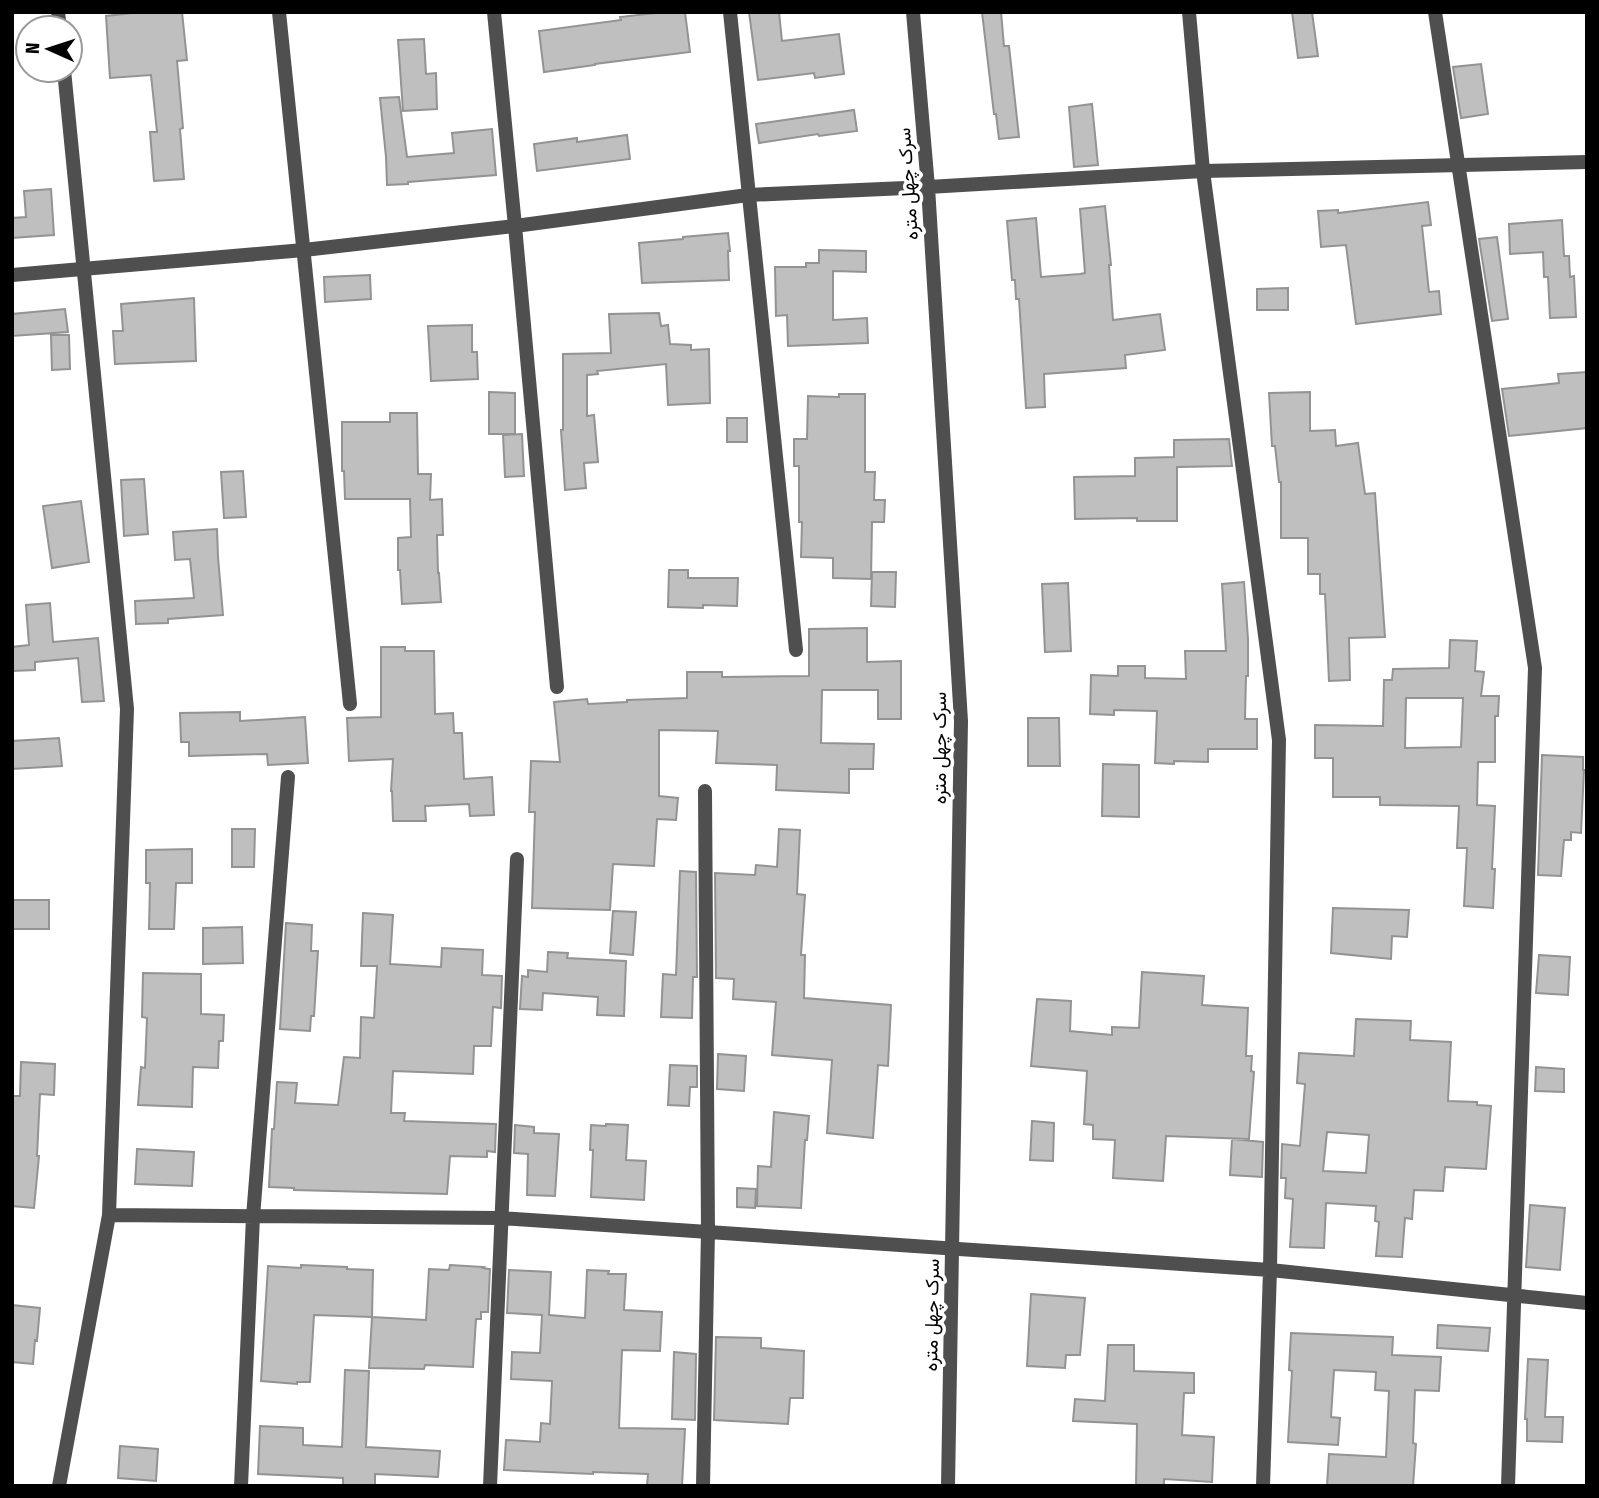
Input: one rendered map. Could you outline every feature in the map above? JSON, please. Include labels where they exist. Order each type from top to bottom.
[{"type":"street","points":[[279,12],[350,704]]},
{"type":"street","points":[[494,12],[557,687]]},
{"type":"street","points":[[730,12],[796,650]]},
{"type":"street","name":"سرک چهل متره","points":[[913,12],[928,187],[961,721],[948,1486]]},
{"type":"street","points":[[1189,12],[1203,171],[1279,740],[1270,1270],[1263,1486]]},
{"type":"street","points":[[1436,12],[1535,668],[1508,1486]]},
{"type":"street","points":[[59,1486],[109,1215],[127,709],[65,84]]},
{"type":"street","points":[[12,275],[304,250],[515,226],[748,195],[1203,171],[1587,162]]},
{"type":"street","points":[[241,1486],[253,1217],[288,777]]},
{"type":"street","points":[[703,1486],[708,1231],[705,791]]},
{"type":"street","points":[[490,1486],[517,859]]},
{"type":"street","points":[[109,1215],[500,1219],[708,1231],[1270,1270],[1587,1303]]},
{"type":"building","points":[[141,12],[182,12],[187,60],[177,61],[184,179],[154,181],[150,132],[157,132],[151,75],[110,78],[106,16]]},
{"type":"building","points":[[664,12],[685,12],[690,52],[544,72],[539,31]]},
{"type":"building","points":[[749,12],[779,12],[782,41],[839,34],[844,74],[815,78],[814,73],[758,80]]},
{"type":"building","points":[[982,12],[1001,12],[1004,46],[1009,46],[1019,137],[999,139]]},
{"type":"building","points":[[1292,12],[1312,12],[1318,56],[1298,58]]},
{"type":"building","points":[[424,39],[426,74],[436,73],[437,109],[403,111],[398,40]]},
{"type":"building","points":[[1481,64],[1488,114],[1461,118],[1453,67]]},
{"type":"building","points":[[399,97],[407,157],[454,153],[452,133],[492,129],[496,175],[387,185],[380,98]]},
{"type":"building","points":[[1092,104],[1098,165],[1074,167],[1069,107]]},
{"type":"building","points":[[854,110],[857,131],[759,143],[756,124]]},
{"type":"building","points":[[627,135],[630,159],[537,171],[534,144],[577,138],[577,142]]},
{"type":"building","points":[[51,189],[54,235],[12,238],[12,218],[26,217],[24,191]]},
{"type":"building","points":[[1428,202],[1431,225],[1422,226],[1429,292],[1439,291],[1441,314],[1356,324],[1346,245],[1321,247],[1318,211],[1338,210],[1338,213]]},
{"type":"building","points":[[1105,206],[1113,320],[1160,314],[1165,350],[1125,355],[1126,368],[1044,374],[1045,407],[1026,408],[1019,299],[1016,299],[1015,280],[1012,280],[1007,221],[1036,218],[1041,277],[1080,274],[1085,273],[1080,209]]},
{"type":"building","points":[[1562,220],[1564,256],[1569,256],[1570,277],[1574,276],[1576,317],[1550,318],[1548,277],[1544,277],[1543,252],[1510,254],[1509,224]]},
{"type":"building","points":[[728,233],[729,280],[642,283],[639,243]]},
{"type":"building","points":[[1497,237],[1508,319],[1492,321],[1479,239]]},
{"type":"building","points":[[819,250],[866,251],[866,272],[833,271],[833,320],[867,318],[868,343],[788,346],[787,315],[776,316],[775,267],[806,267],[806,263],[819,263]]},
{"type":"building","points":[[370,275],[371,299],[325,302],[324,277]]},
{"type":"building","points":[[1288,288],[1288,310],[1257,310],[1257,289]]},
{"type":"building","points":[[194,298],[196,361],[115,364],[113,331],[123,331],[121,304]]},
{"type":"building","points":[[65,309],[68,332],[12,336],[12,314]]},
{"type":"building","points":[[659,313],[661,326],[668,325],[670,344],[691,345],[691,350],[709,349],[710,403],[668,405],[666,364],[597,371],[598,374],[587,375],[587,416],[594,415],[598,462],[584,463],[586,488],[565,490],[561,430],[563,354],[611,353],[609,314]]},
{"type":"building","points":[[472,325],[472,352],[477,352],[478,379],[431,381],[428,326]]},
{"type":"building","points":[[51,335],[69,335],[70,369],[52,370]]},
{"type":"building","points":[[1587,372],[1587,428],[1509,436],[1502,389],[1559,383],[1558,374]]},
{"type":"building","points":[[489,392],[515,393],[515,434],[489,434]]},
{"type":"building","points":[[1310,392],[1310,431],[1335,430],[1336,446],[1358,443],[1365,494],[1375,493],[1385,637],[1349,638],[1350,680],[1329,681],[1325,594],[1320,594],[1320,574],[1308,574],[1308,538],[1281,538],[1281,482],[1275,446],[1272,446],[1269,393]]},
{"type":"building","points":[[839,394],[865,394],[865,472],[875,472],[874,500],[885,500],[884,522],[872,522],[871,579],[833,578],[833,558],[801,557],[799,466],[794,466],[794,439],[807,439],[808,396],[839,397]]},
{"type":"building","points":[[390,413],[417,413],[418,474],[431,474],[430,500],[442,499],[443,535],[437,535],[441,602],[402,604],[398,538],[411,537],[410,499],[345,499],[342,422],[390,422]]},
{"type":"building","points":[[727,418],[747,418],[747,442],[727,442]]},
{"type":"building","points":[[522,434],[524,476],[505,477],[503,435]]},
{"type":"building","points":[[1229,439],[1232,466],[1177,467],[1177,521],[1137,521],[1137,518],[1075,519],[1074,477],[1135,476],[1135,458],[1174,457],[1174,440]]},
{"type":"building","points":[[243,471],[246,517],[224,518],[221,472]]},
{"type":"building","points":[[144,479],[148,534],[124,536],[121,480]]},
{"type":"building","points":[[81,501],[89,562],[52,568],[43,506]]},
{"type":"building","points":[[217,529],[223,615],[168,619],[168,623],[136,624],[135,601],[194,598],[190,559],[175,560],[173,532]]},
{"type":"building","points":[[669,570],[688,570],[688,578],[738,578],[737,606],[668,607]]},
{"type":"building","points":[[872,572],[896,572],[895,607],[871,606]]},
{"type":"building","points":[[1244,582],[1248,639],[1245,719],[1257,719],[1257,749],[1208,749],[1208,762],[1155,763],[1157,711],[1114,710],[1114,715],[1090,714],[1091,675],[1118,676],[1118,666],[1145,666],[1145,678],[1186,679],[1185,651],[1226,651],[1222,584]]},
{"type":"building","points":[[1068,583],[1071,651],[1045,652],[1042,584]]},
{"type":"building","points":[[50,603],[53,642],[98,638],[104,701],[82,702],[78,658],[35,662],[35,670],[12,671],[12,647],[29,645],[26,605]]},
{"type":"building","points":[[867,628],[867,662],[901,661],[901,719],[878,719],[878,690],[822,690],[821,743],[874,744],[873,769],[849,769],[849,793],[776,790],[777,765],[716,763],[718,731],[659,730],[659,796],[678,798],[676,820],[657,819],[654,866],[613,864],[610,910],[532,908],[535,812],[529,812],[531,761],[560,762],[554,702],[587,699],[588,704],[687,698],[687,672],[722,672],[722,677],[809,676],[809,629]]},
{"type":"building","points":[[1450,640],[1477,641],[1475,671],[1484,672],[1481,696],[1499,696],[1498,716],[1495,716],[1495,762],[1478,762],[1477,805],[1495,806],[1493,908],[1464,906],[1467,848],[1457,848],[1459,806],[1380,805],[1380,797],[1333,797],[1333,758],[1315,758],[1315,725],[1383,726],[1384,680],[1392,680],[1393,669],[1449,668]],"holes":[[[1406,698],[1463,698],[1461,747],[1405,748]]]},
{"type":"building","points":[[381,647],[405,647],[405,651],[434,651],[435,714],[453,713],[454,733],[462,733],[464,779],[492,777],[494,815],[470,816],[469,804],[425,806],[426,821],[393,821],[393,759],[349,761],[347,718],[381,717]]},
{"type":"building","points":[[240,712],[240,721],[305,717],[308,763],[268,765],[267,754],[189,756],[189,742],[181,742],[180,713]]},
{"type":"building","points":[[1028,718],[1059,718],[1060,766],[1028,766]]},
{"type":"building","points":[[59,738],[62,766],[12,769],[12,741]]},
{"type":"building","points":[[1542,755],[1583,757],[1581,833],[1571,832],[1571,840],[1564,840],[1561,876],[1538,875]]},
{"type":"building","points":[[1103,764],[1139,765],[1139,817],[1102,816]]},
{"type":"building","points":[[232,829],[255,829],[254,867],[232,867]]},
{"type":"building","points":[[779,829],[800,830],[797,894],[805,895],[801,955],[805,955],[804,998],[891,1005],[888,1066],[878,1065],[873,1138],[827,1133],[832,1060],[772,1055],[776,1002],[733,999],[734,979],[716,978],[715,873],[755,875],[756,865],[777,867]]},
{"type":"building","points":[[192,849],[192,883],[176,883],[174,929],[149,929],[150,883],[146,883],[146,850]]},
{"type":"building","points":[[680,871],[696,872],[697,977],[693,977],[692,1018],[661,1017],[663,974],[676,975]]},
{"type":"building","points":[[12,900],[49,900],[49,929],[12,929]]},
{"type":"building","points":[[1333,908],[1409,910],[1407,937],[1392,936],[1391,959],[1331,953]]},
{"type":"building","points":[[613,911],[636,912],[633,955],[610,953]]},
{"type":"building","points":[[363,913],[393,915],[390,964],[441,967],[442,948],[483,950],[482,975],[502,976],[501,1008],[493,1007],[491,1046],[474,1046],[473,1074],[393,1071],[391,1113],[405,1113],[404,1121],[496,1124],[495,1152],[487,1151],[487,1157],[450,1156],[447,1194],[269,1187],[277,1082],[297,1083],[295,1103],[338,1105],[344,1057],[360,1058],[361,1017],[374,1018],[377,966],[361,966]]},
{"type":"building","points":[[286,923],[312,925],[311,951],[318,951],[314,1016],[311,1016],[310,1031],[280,1029]]},
{"type":"building","points":[[242,927],[243,963],[203,964],[203,928]]},
{"type":"building","points":[[548,952],[568,953],[567,958],[626,961],[624,1016],[597,1015],[598,997],[543,993],[542,1010],[520,1009],[522,976],[528,977],[528,970],[547,972]]},
{"type":"building","points":[[1539,955],[1570,957],[1568,995],[1536,993]]},
{"type":"building","points":[[1142,972],[1204,976],[1202,1005],[1248,1008],[1246,1056],[1252,1056],[1251,1071],[1254,1072],[1249,1139],[1166,1136],[1163,1181],[1113,1178],[1115,1140],[1093,1139],[1093,1125],[1084,1124],[1087,1071],[1031,1066],[1037,999],[1071,1001],[1070,1031],[1112,1035],[1112,1027],[1139,1028]]},
{"type":"building","points":[[143,973],[201,974],[201,1014],[224,1015],[218,1068],[193,1067],[192,1107],[138,1105],[141,1067],[145,1068],[147,1018],[142,1017]]},
{"type":"building","points":[[1356,1019],[1411,1021],[1410,1040],[1451,1042],[1448,1101],[1477,1102],[1477,1105],[1491,1106],[1486,1169],[1445,1167],[1443,1191],[1414,1190],[1412,1219],[1405,1218],[1402,1257],[1376,1256],[1379,1222],[1375,1221],[1376,1206],[1326,1203],[1324,1248],[1290,1247],[1293,1199],[1285,1198],[1286,1178],[1281,1178],[1282,1144],[1300,1146],[1305,1084],[1297,1083],[1299,1053],[1354,1056]],"holes":[[[1327,1132],[1369,1135],[1366,1173],[1323,1171]]]},
{"type":"building","points":[[718,1054],[746,1056],[744,1091],[717,1089]]},
{"type":"building","points":[[21,1062],[55,1064],[54,1095],[40,1094],[39,1156],[34,1208],[12,1206],[12,1096],[20,1096]]},
{"type":"building","points":[[670,1065],[697,1066],[697,1087],[690,1087],[689,1106],[668,1105]]},
{"type":"building","points":[[1536,1067],[1564,1069],[1564,1092],[1535,1091]]},
{"type":"building","points":[[774,1112],[809,1116],[801,1208],[757,1206],[758,1166],[771,1167]]},
{"type":"building","points":[[1032,1121],[1054,1123],[1053,1161],[1030,1160]]},
{"type":"building","points":[[515,1125],[534,1127],[534,1133],[559,1134],[555,1196],[527,1195],[528,1154],[514,1153]]},
{"type":"building","points":[[591,1125],[628,1125],[626,1160],[646,1161],[644,1200],[591,1197]]},
{"type":"building","points":[[1232,1139],[1263,1142],[1262,1177],[1230,1175]]},
{"type":"building","points":[[137,1149],[194,1152],[192,1186],[135,1184]]},
{"type":"building","points":[[737,1188],[756,1189],[755,1208],[737,1207]]},
{"type":"building","points":[[1530,1205],[1565,1208],[1560,1270],[1526,1267]]},
{"type":"building","points":[[301,1265],[373,1270],[372,1317],[314,1315],[310,1382],[297,1384],[261,1381],[268,1266],[301,1268]]},
{"type":"building","points":[[450,1265],[490,1269],[488,1312],[481,1312],[481,1319],[476,1319],[473,1367],[425,1365],[424,1369],[369,1368],[372,1317],[426,1320],[429,1269],[449,1270]]},
{"type":"building","points":[[509,1270],[551,1272],[549,1315],[585,1318],[587,1270],[626,1274],[624,1310],[662,1312],[660,1351],[622,1350],[619,1428],[685,1429],[682,1486],[647,1486],[648,1474],[504,1470],[506,1440],[540,1442],[541,1423],[550,1424],[552,1381],[511,1379],[512,1352],[540,1353],[542,1315],[507,1313]]},
{"type":"building","points":[[1031,1294],[1085,1298],[1080,1355],[1066,1355],[1065,1368],[1027,1366]]},
{"type":"building","points":[[12,1305],[40,1308],[33,1364],[12,1362]]},
{"type":"building","points":[[1438,1325],[1490,1328],[1488,1351],[1437,1348]]},
{"type":"building","points":[[1291,1333],[1393,1337],[1392,1355],[1441,1357],[1439,1391],[1415,1390],[1413,1443],[1416,1444],[1413,1486],[1327,1486],[1329,1454],[1386,1457],[1389,1391],[1375,1390],[1376,1372],[1334,1370],[1331,1417],[1340,1418],[1338,1445],[1288,1442]]},
{"type":"building","points":[[716,1337],[761,1338],[761,1348],[804,1351],[803,1398],[790,1398],[788,1424],[714,1420]]},
{"type":"building","points":[[1108,1345],[1134,1345],[1134,1371],[1194,1373],[1194,1393],[1184,1393],[1182,1435],[1214,1437],[1212,1482],[1164,1479],[1164,1486],[1136,1486],[1137,1424],[1073,1421],[1075,1399],[1105,1401]]},
{"type":"building","points":[[674,1352],[696,1354],[695,1420],[672,1419]]},
{"type":"building","points":[[1528,1359],[1548,1360],[1545,1417],[1563,1417],[1562,1442],[1527,1441],[1525,1419]]},
{"type":"building","points":[[345,1370],[369,1371],[366,1447],[440,1451],[438,1477],[375,1474],[375,1486],[343,1486],[343,1478],[258,1474],[260,1426],[303,1428],[303,1445],[342,1447]]},
{"type":"building","points":[[120,1446],[158,1449],[156,1481],[118,1478]]}]
